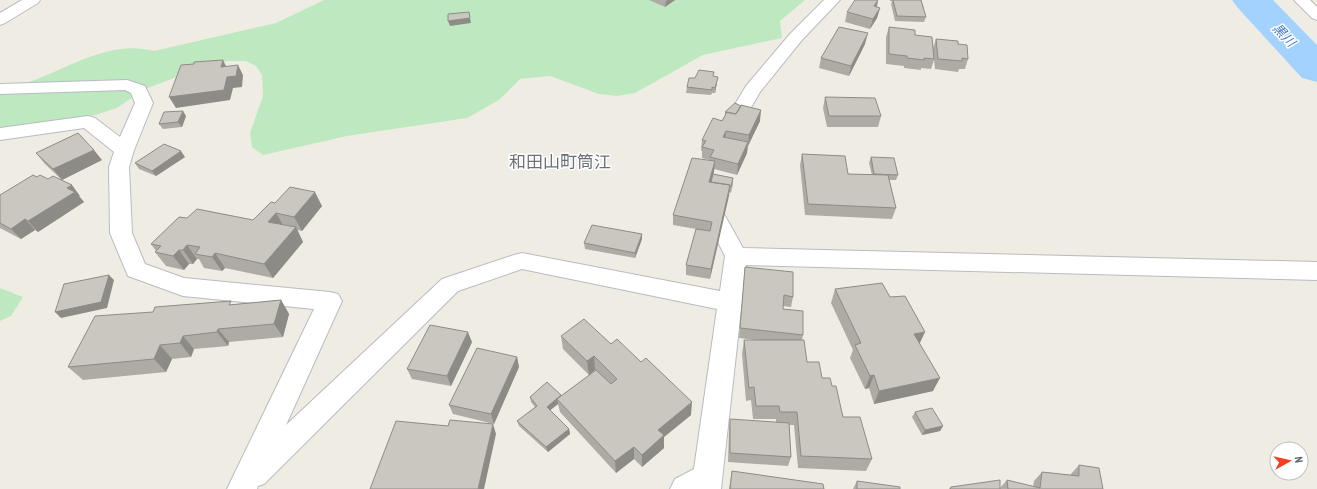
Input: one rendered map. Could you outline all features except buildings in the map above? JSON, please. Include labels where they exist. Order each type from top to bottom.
[{"type":"street","points":[[0,20],[33,0]]},
{"type":"street","points":[[721,143],[752,90],[796,37],[833,0]]},
{"type":"street","points":[[1301,0],[1317,15]]},
{"type":"street","points":[[0,89],[127,85],[139,90],[144,103],[124,150],[119,167],[121,233],[136,270],[183,287],[330,300],[244,486]]},
{"type":"street","points":[[0,134],[88,122],[124,150]]},
{"type":"street","points":[[699,485],[730,302],[736,256],[702,190]]},
{"type":"street","points":[[736,256],[1317,272]]},
{"type":"street","points":[[244,486],[450,285],[522,261],[730,302]]},
{"type":"green space","points":[[324,0],[805,0],[780,21],[782,38],[703,55],[635,93],[617,96],[599,94],[550,76],[520,79],[499,100],[467,118],[347,136],[263,155],[252,147],[250,133],[263,96],[262,75],[256,66],[246,61],[227,61],[190,72],[145,89],[117,108],[95,115],[0,131],[0,89],[24,84],[104,52],[137,48],[154,51],[276,23]]},
{"type":"green space","points":[[0,288],[23,297],[11,316],[0,321]]},
{"type":"waterway","name":"黒川","points":[[1251,0],[1317,69]]},
{"type":"district","name":"和田山町筒江","points":[[560,162]]}]
